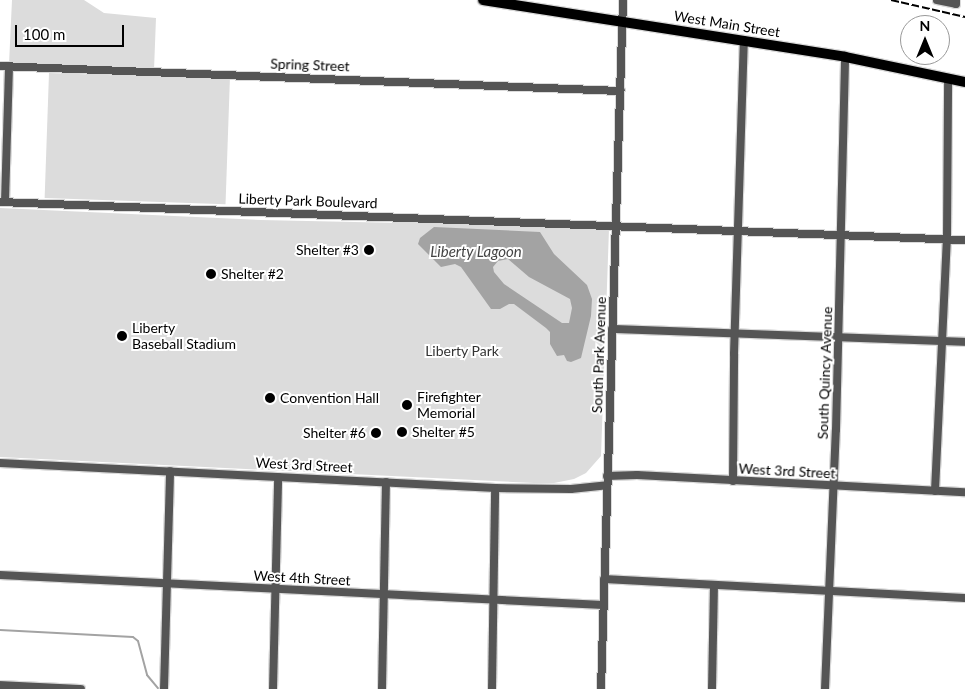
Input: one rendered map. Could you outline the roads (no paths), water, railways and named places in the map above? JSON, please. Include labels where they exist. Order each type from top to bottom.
[{"type":"main road","name":"West Main Street","points":[[483,0],[845,57],[965,82]]},
{"type":"street","name":"South Park Avenue","points":[[601,689],[623,0]]},
{"type":"street","points":[[937,0],[956,4],[956,0]]},
{"type":"street","points":[[732,481],[734,332],[739,230],[744,40]]},
{"type":"street","name":"South Quincy Avenue","points":[[824,689],[834,486],[845,57]]},
{"type":"street","name":"Spring Street","points":[[0,66],[620,91]]},
{"type":"street","points":[[2,202],[9,66]]},
{"type":"street","points":[[935,491],[947,238],[948,78]]},
{"type":"street","name":"Liberty Park Boulevard","points":[[2,202],[965,240]]},
{"type":"street","points":[[612,329],[965,342]]},
{"type":"street","name":"West 3rd Street","points":[[0,463],[495,488],[571,489],[636,475],[965,492]]},
{"type":"street","points":[[164,689],[170,471]]},
{"type":"street","points":[[273,689],[278,477]]},
{"type":"street","points":[[382,689],[386,482]]},
{"type":"street","points":[[492,689],[495,488]]},
{"type":"street","name":"West 4th Street","points":[[0,575],[604,605]]},
{"type":"street","points":[[604,579],[965,598]]},
{"type":"street","points":[[712,689],[714,585]]},
{"type":"street","points":[[0,685],[81,689]]},
{"type":"water","name":"Liberty Lagoon","points":[[434,227],[540,232],[554,254],[587,285],[592,299],[591,316],[581,358],[571,362],[567,361],[564,355],[557,356],[550,344],[550,332],[514,304],[509,304],[500,309],[491,309],[461,267],[455,264],[441,267],[418,244],[420,238]],"holes":[[[508,259],[529,277],[570,299],[572,308],[569,323],[562,323],[504,284],[494,272],[493,267],[498,261]]]},
{"type":"waterway","points":[[0,630],[133,637],[138,641],[147,675],[158,688]]},
{"type":"railway","points":[[891,0],[965,17]]},
{"type":"place","name":"Shelter #3","points":[[369,250]]},
{"type":"place","name":"Shelter #2","points":[[211,274]]},
{"type":"place","name":"Liberty Baseball Stadium","points":[[122,336]]},
{"type":"place","name":"Convention Hall","points":[[270,398]]},
{"type":"place","name":"Firefighter Memorial","points":[[407,405]]},
{"type":"place","name":"Shelter #5","points":[[402,432]]},
{"type":"place","name":"Shelter #6","points":[[376,433]]},
{"type":"park label","name":"Liberty Park","points":[[462,351]]}]
